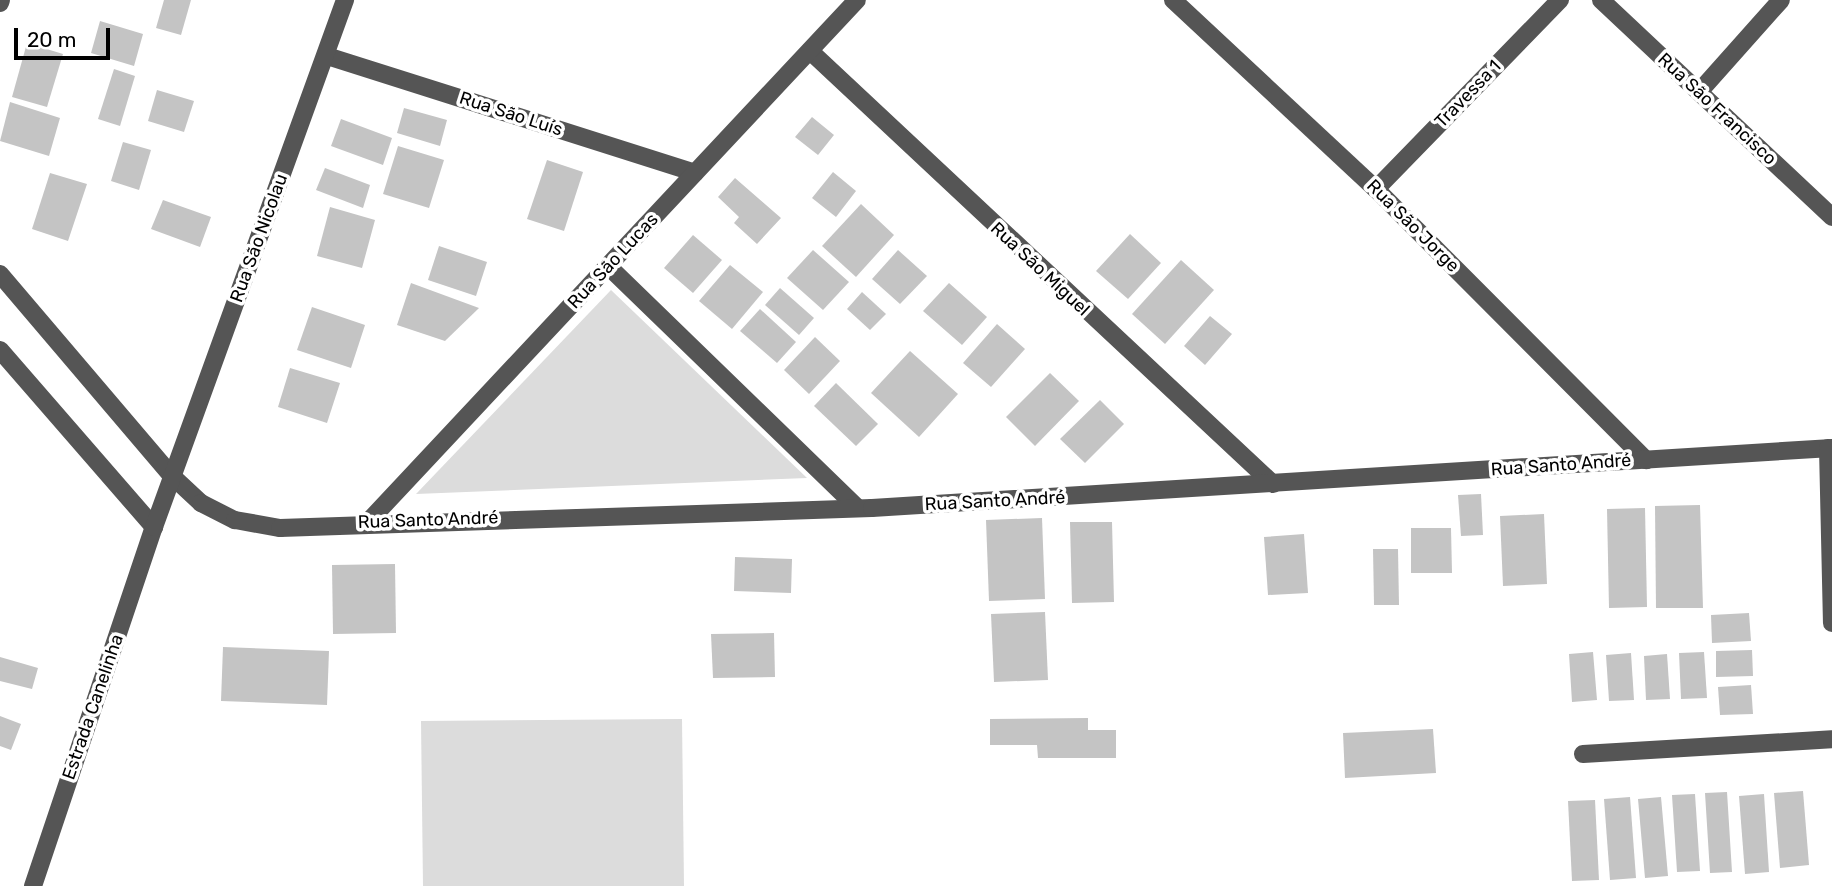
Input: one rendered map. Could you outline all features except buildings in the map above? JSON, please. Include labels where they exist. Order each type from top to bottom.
[{"type":"street","name":"Rua São Nicolau","points":[[172,476],[327,56],[345,0]]},
{"type":"street","name":"Rua São Lucas","points":[[368,522],[857,0]]},
{"type":"street","name":"Rua São Jorge","points":[[1173,0],[1376,189],[1646,460]]},
{"type":"street","name":"Travessa 1","points":[[1376,189],[1560,0]]},
{"type":"street","name":"Rua São Francisco","points":[[1601,0],[1832,217]]},
{"type":"street","points":[[1699,92],[1781,0]]},
{"type":"street","name":"Rua São Miguel","points":[[810,51],[1273,484]]},
{"type":"street","name":"Rua São Luís","points":[[327,56],[695,173]]},
{"type":"street","points":[[608,266],[856,506]]},
{"type":"street","points":[[0,274],[172,476]]},
{"type":"street","points":[[0,350],[154,527]]},
{"type":"street","points":[[1830,448],[1832,623]]},
{"type":"street","name":"Rua Santo André","points":[[172,476],[201,503],[235,520],[281,528],[368,522],[856,506],[1273,484],[1830,448]]},
{"type":"street","name":"Estrada Canelinha","points":[[33,886],[172,476]]},
{"type":"street","points":[[1583,754],[1832,740]]},
{"type":"shaded area","points":[[611,290],[807,478],[416,494]]},
{"type":"shaded area","points":[[682,719],[684,886],[423,886],[421,721]]}]
